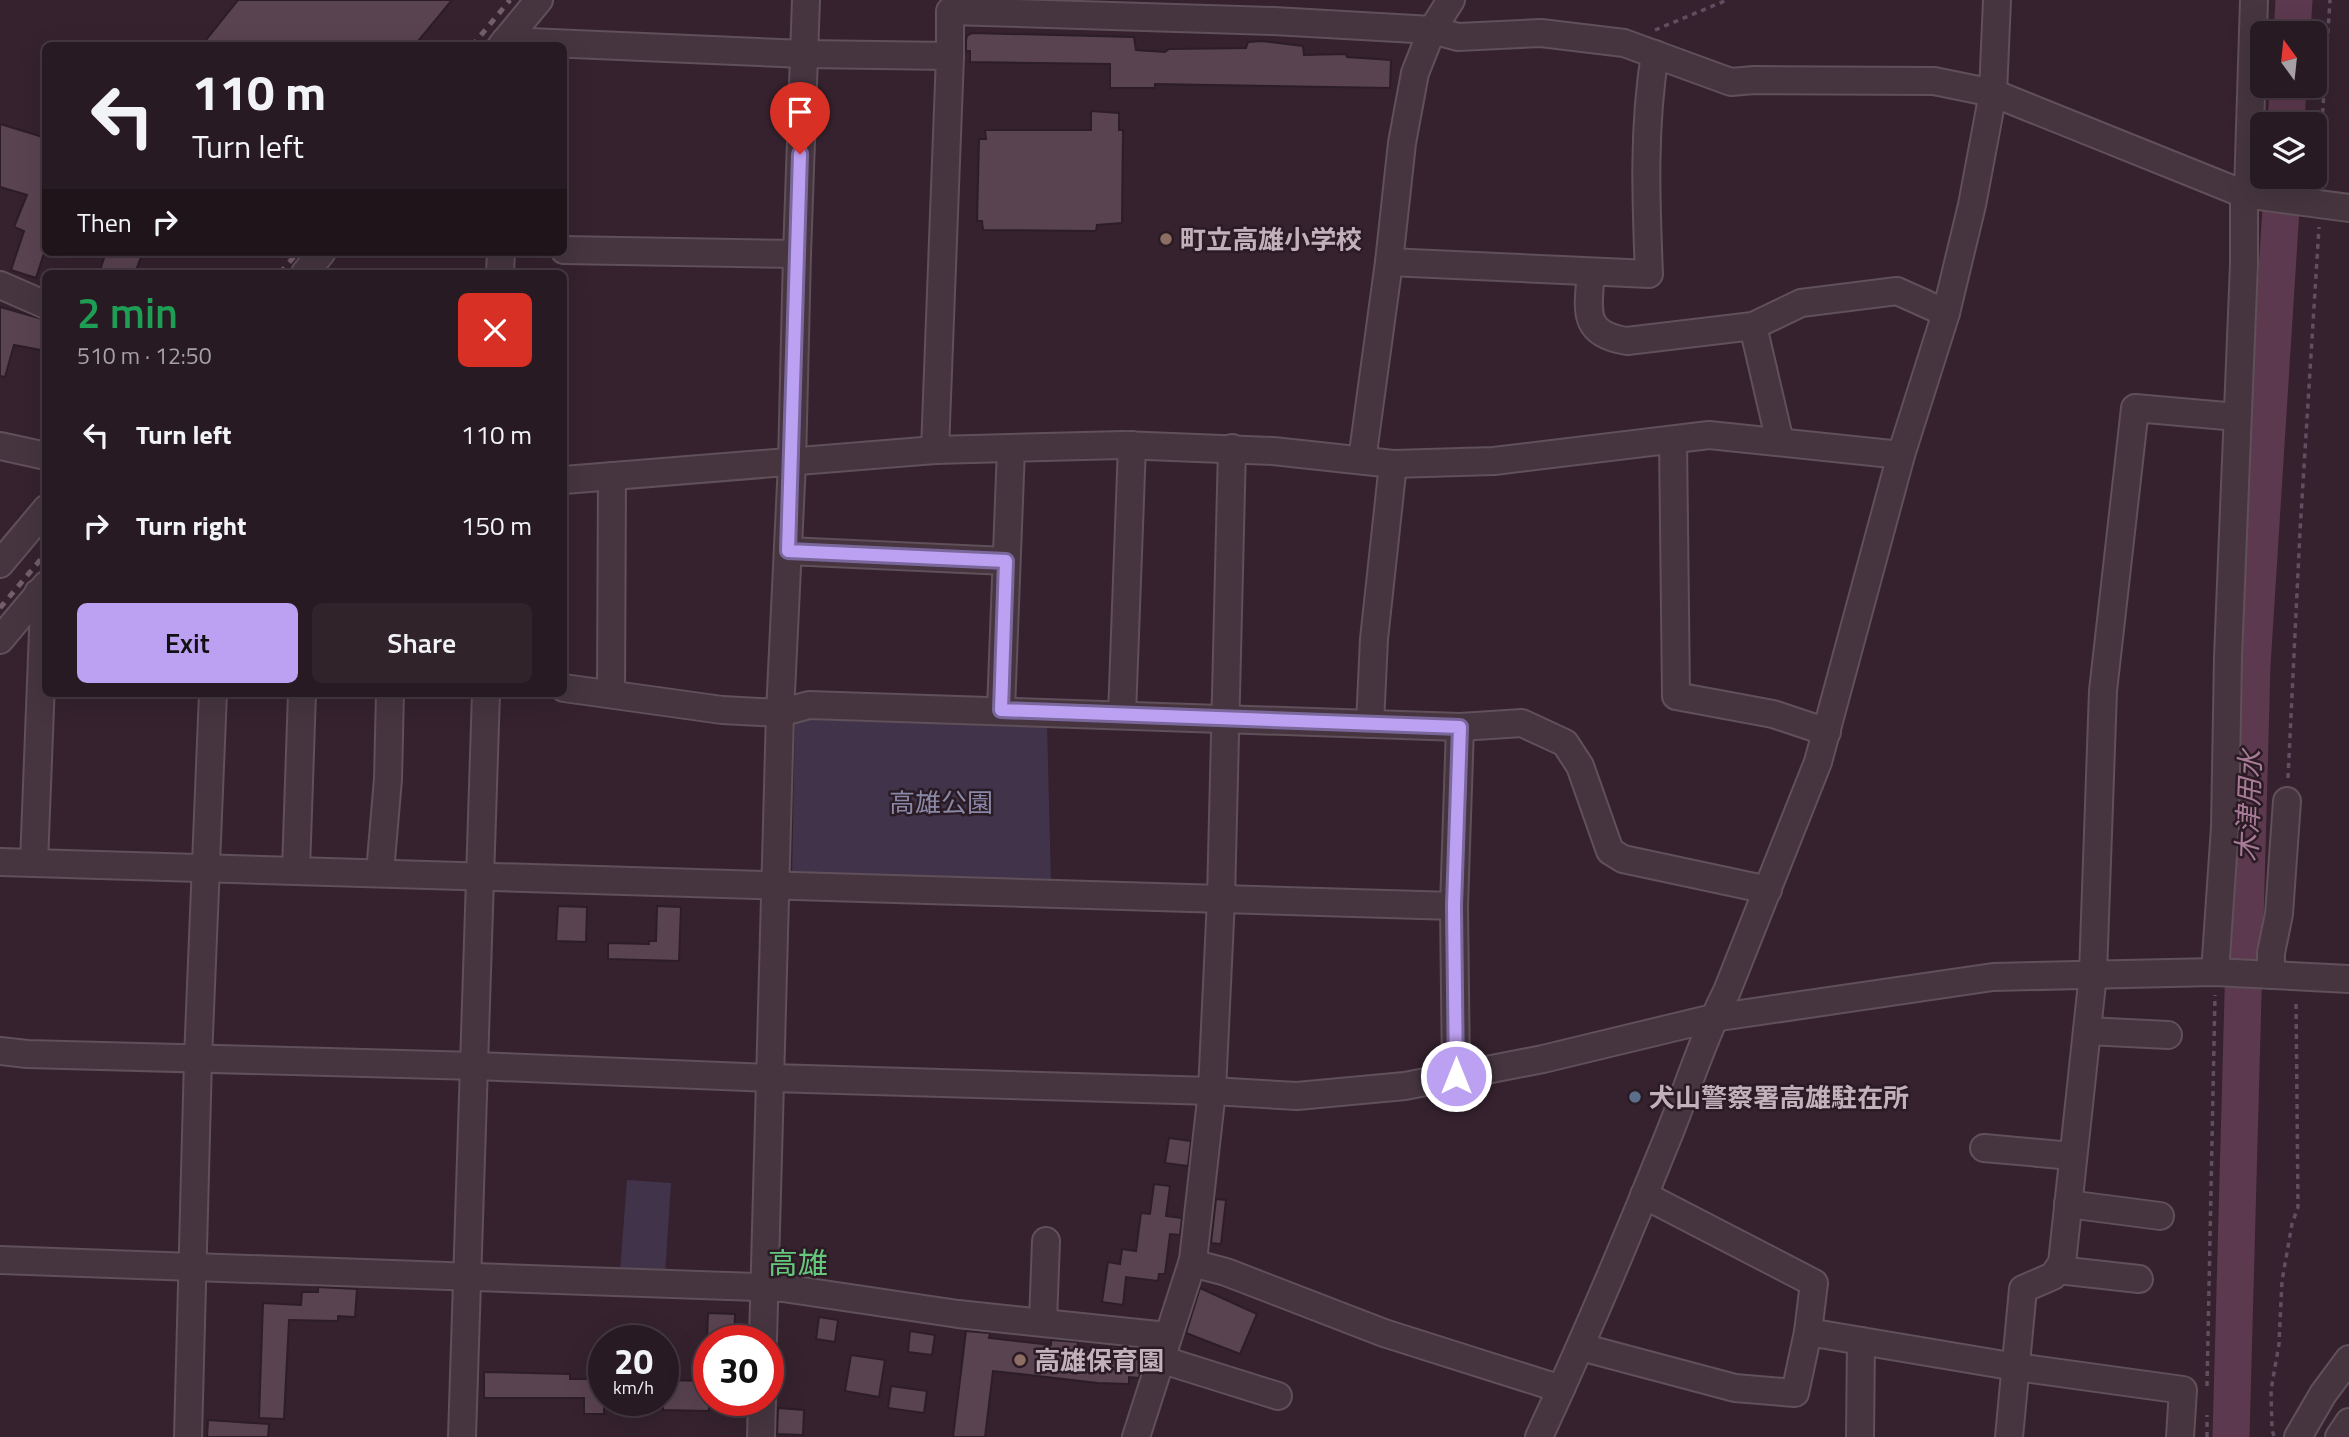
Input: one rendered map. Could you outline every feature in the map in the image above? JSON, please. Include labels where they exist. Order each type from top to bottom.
[{"type":"street","points":[[506,42],[539,0]]},
{"type":"street","points":[[763,1325],[780,713],[792,463],[806,0]]},
{"type":"street","points":[[1362,460],[1402,143],[1415,74],[1432,30],[1451,0]]},
{"type":"street","points":[[1542,1436],[1644,1195],[1818,762],[1901,456],[1946,313],[1972,205],[1993,93],[1997,0]]},
{"type":"street","points":[[2253,195],[2248,191],[2254,0]]},
{"type":"street","points":[[935,450],[950,11],[1109,8],[1432,30],[1458,37],[1541,33],[1624,43],[1731,82],[1934,81],[1993,93],[2253,195],[2349,208]]},
{"type":"street","points":[[567,46],[950,56]]},
{"type":"street","points":[[1389,262],[1649,274],[1645,158],[1655,54]]},
{"type":"street","points":[[2222,973],[2228,657],[2237,417],[2244,264],[2253,195]]},
{"type":"street","points":[[567,250],[797,254]]},
{"type":"street","points":[[307,270],[319,256]]},
{"type":"street","points":[[1591,272],[1589,313],[1596,330],[1609,338],[1627,341],[1753,326],[1801,303],[1897,291],[1946,313]]},
{"type":"street","points":[[0,285],[42,303]]},
{"type":"street","points":[[1753,326],[1780,442]]},
{"type":"street","points":[[2009,1437],[2023,1289],[2053,1276],[2062,1263],[2093,974],[2103,691],[2135,408],[2237,417]]},
{"type":"street","points":[[567,480],[935,450],[1132,445],[1232,449],[1392,464],[1494,461],[1709,436],[1901,456]]},
{"type":"street","points":[[1673,440],[1676,696],[1773,714],[1826,732]]},
{"type":"street","points":[[1122,715],[1132,445]]},
{"type":"street","points":[[0,446],[42,455]]},
{"type":"street","points":[[1001,710],[1011,448]]},
{"type":"street","points":[[1136,1437],[1192,1263],[1212,1091],[1227,718],[1232,449]]},
{"type":"street","points":[[1370,724],[1374,639],[1392,464]]},
{"type":"street","points":[[611,694],[612,476]]},
{"type":"street","points":[[0,564],[42,514]]},
{"type":"street","points":[[788,551],[1006,561]]},
{"type":"street","points":[[0,640],[42,589]]},
{"type":"street","points":[[34,863],[42,657]]},
{"type":"street","points":[[567,688],[722,710],[780,713],[808,705],[1460,727],[1521,723],[1565,743],[1580,766],[1610,851],[1623,859],[1768,890]]},
{"type":"street","points":[[188,1437],[198,1059],[213,697]]},
{"type":"street","points":[[296,870],[302,697]]},
{"type":"street","points":[[380,872],[388,779],[390,697]]},
{"type":"street","points":[[462,1437],[486,697]]},
{"type":"street","points":[[1456,1076],[1454,906],[1460,727]]},
{"type":"street","points":[[2277,975],[2271,953],[2279,914],[2287,801]]},
{"type":"street","points":[[0,862],[1454,906]]},
{"type":"street","points":[[0,1051],[1297,1096],[1405,1086],[1543,1059],[1713,1018],[1993,977],[2222,973],[2349,979]]},
{"type":"street","points":[[2087,1031],[2168,1035]]},
{"type":"street","points":[[1984,1148],[2073,1156]]},
{"type":"street","points":[[1581,1347],[1735,1388],[1795,1393],[1808,1332],[1814,1283],[1644,1195]]},
{"type":"street","points":[[2068,1204],[2160,1216]]},
{"type":"street","points":[[1043,1322],[1046,1241]]},
{"type":"street","points":[[0,1260],[764,1287],[958,1314],[1043,1322],[1164,1348],[1278,1396]]},
{"type":"street","points":[[1192,1263],[1226,1272],[1384,1333],[1561,1390]]},
{"type":"street","points":[[2057,1270],[2139,1279]]},
{"type":"street","points":[[1808,1332],[2016,1367],[2183,1390],[2180,1437]]},
{"type":"street","points":[[1860,1437],[1861,1341]]},
{"type":"street","points":[[2298,1437],[2323,1394],[2349,1359]]},
{"type":"street","points":[[761,1437],[762,1416]]},
{"type":"street","points":[[2339,1437],[2349,1422]]},
{"type":"path","points":[[1624,43],[1727,0]]},
{"type":"path","points":[[2287,801],[2315,203],[2330,0]]},
{"type":"path","points":[[2207,1397],[2222,973]]},
{"type":"path","points":[[2275,1437],[2272,1430],[2271,1390],[2279,1344],[2282,1281],[2292,1224],[2298,1207],[2277,975]]},
{"type":"path","points":[[2207,1410],[2207,1437]]},
{"type":"green space","name":"高雄公園","points":[[795,718],[1047,725],[1051,884],[792,881]]},
{"type":"green space","points":[[627,1180],[671,1183],[665,1275],[620,1272]]},
{"type":"building","points":[[238,0],[452,0],[417,42],[204,42]]},
{"type":"building","points":[[972,33],[1134,37],[1136,50],[1165,52],[1169,49],[1246,48],[1248,42],[1262,41],[1303,46],[1304,55],[1346,54],[1347,57],[1391,60],[1390,88],[1155,84],[1155,88],[1110,88],[1110,64],[970,62],[966,40]]},
{"type":"building","points":[[1091,111],[1119,113],[1119,130],[1123,130],[1122,223],[1097,225],[1096,231],[983,230],[982,221],[977,221],[979,139],[986,139],[985,130],[1091,130]]},
{"type":"building","points":[[0,124],[42,137],[43,256],[36,278],[11,270],[24,231],[14,227],[27,195],[0,187]]},
{"type":"building","points":[[105,256],[141,256],[136,270],[100,270]]},
{"type":"building","points":[[0,307],[42,319],[42,350],[14,345],[5,377],[0,376]]},
{"type":"building","points":[[558,906],[587,907],[586,942],[556,941]]},
{"type":"building","points":[[657,906],[681,907],[679,961],[608,959],[608,943],[649,944],[649,941],[656,941]]},
{"type":"building","points":[[1169,1138],[1191,1141],[1188,1166],[1165,1163]]},
{"type":"building","points":[[1154,1184],[1170,1186],[1166,1216],[1182,1218],[1180,1235],[1170,1234],[1165,1274],[1159,1274],[1158,1281],[1126,1277],[1123,1305],[1102,1302],[1108,1262],[1120,1264],[1122,1249],[1136,1251],[1141,1213],[1150,1214]]},
{"type":"building","points":[[1216,1199],[1226,1200],[1221,1244],[1211,1243]]},
{"type":"building","points":[[318,1287],[357,1289],[355,1317],[338,1316],[338,1321],[289,1320],[284,1419],[259,1418],[263,1303],[301,1305],[302,1292],[318,1292]]},
{"type":"building","points":[[1200,1288],[1257,1314],[1240,1354],[1186,1333]]},
{"type":"building","points":[[708,1313],[735,1314],[735,1325],[708,1325]]},
{"type":"building","points":[[819,1317],[838,1320],[835,1342],[816,1339]]},
{"type":"building","points":[[910,1331],[935,1335],[932,1355],[908,1352]]},
{"type":"building","points":[[966,1331],[990,1333],[989,1338],[1051,1345],[1051,1340],[1078,1342],[1077,1349],[1111,1352],[1111,1346],[1146,1350],[1146,1353],[1139,1378],[1129,1377],[1129,1384],[993,1371],[985,1437],[953,1437]]},
{"type":"building","points":[[851,1355],[885,1360],[879,1397],[845,1391]]},
{"type":"building","points":[[484,1372],[570,1374],[570,1379],[588,1379],[588,1414],[584,1414],[584,1398],[484,1398]]},
{"type":"building","points":[[679,1380],[693,1381],[693,1411],[679,1410]]},
{"type":"building","points":[[891,1386],[927,1391],[924,1413],[888,1408]]},
{"type":"building","points":[[784,1408],[804,1410],[803,1435],[777,1434],[778,1416],[784,1416]]},
{"type":"building","points":[[208,1420],[269,1424],[268,1437],[207,1437]]},
{"type":"waterway","name":"木津用水","points":[[2293,21],[2294,0]]},
{"type":"waterway","name":"木津用水","points":[[2287,98],[2287,112]]},
{"type":"waterway","name":"木津用水","points":[[2231,1437],[2252,665],[2282,189]]},
{"type":"railway","points":[[475,42],[510,0]]},
{"type":"railway","points":[[283,270],[295,256]]},
{"type":"railway","points":[[0,608],[42,558]]},
{"type":"place","name":"町立高雄小学校","points":[[1166,239]]},
{"type":"place","name":"犬山警察署高雄駐在所","points":[[1635,1097]]},
{"type":"place","name":"高雄保育園","points":[[1020,1360]]},
{"type":"district","name":"高雄","points":[[798,1263]]},
{"type":"route","points":[[800,154],[788,551],[1006,561],[1001,710],[1460,727],[1454,906],[1456,1076]]}]
